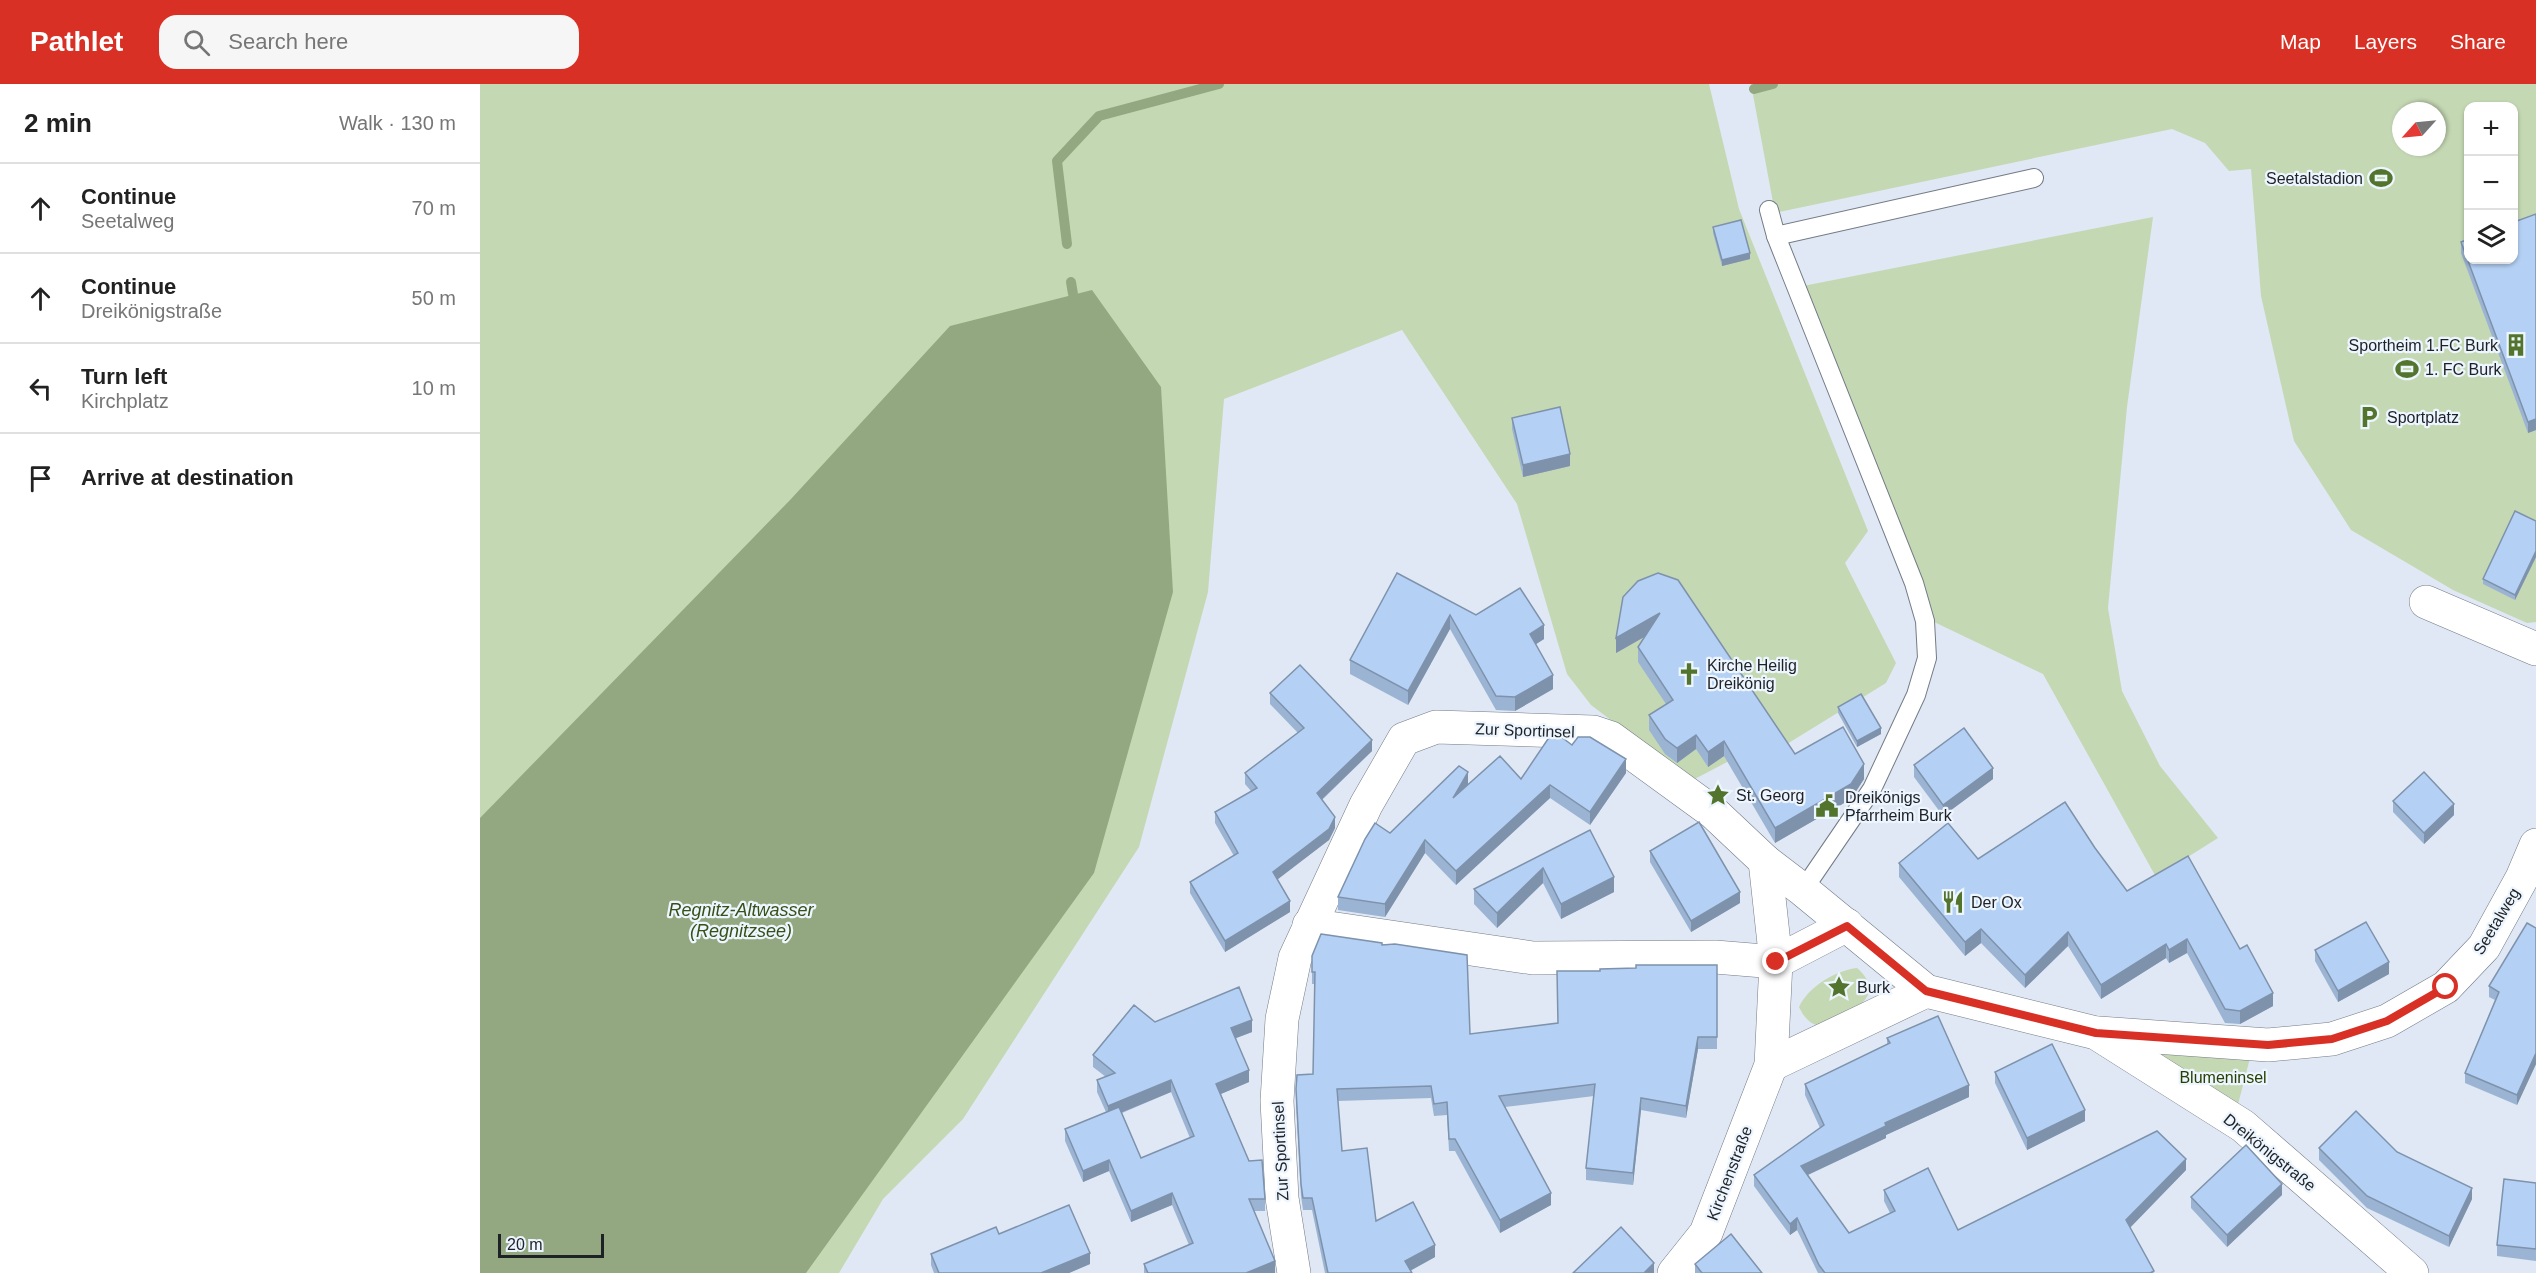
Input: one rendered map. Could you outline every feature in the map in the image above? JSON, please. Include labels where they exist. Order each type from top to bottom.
[{"type":"street","points":[[2426,602],[2536,649]]},
{"type":"street","name":"Zur Sportinsel","points":[[1294,1273],[1282,1198],[1277,1101],[1282,1019],[1295,958],[1309,925],[1366,805],[1404,739],[1436,727],[1593,732],[1611,738],[1714,813],[1765,861],[1803,890]]},
{"type":"street","name":"Seetalweg","points":[[2096,1033],[2268,1045],[2332,1039],[2387,1021],[2446,987],[2484,947],[2522,878],[2536,845]]},
{"type":"street","name":"Kirchenstraße","points":[[1674,1273],[1706,1233],[1771,1065],[1776,962],[1765,861]]},
{"type":"street","name":"Dreikönigstraße","points":[[1803,890],[1926,991],[2096,1033],[2243,1126],[2412,1273]]},
{"type":"street","points":[[1309,925],[1533,958],[1714,957],[1776,962],[1847,926]]},
{"type":"street","points":[[1771,1065],[1926,991]]},
{"type":"lane","points":[[1776,236],[2034,178]]},
{"type":"lane","points":[[1769,210],[1776,236],[1914,583],[1925,621],[1927,658],[1916,695],[1872,789],[1803,890]]},
{"type":"green space","points":[[480,84],[1709,84],[1739,209],[1868,531],[1845,563],[1896,663],[1886,683],[1777,750],[1767,741],[1691,781],[1591,705],[1567,674],[1517,504],[1402,330],[1224,399],[1208,592],[1139,847],[963,1119],[883,1199],[839,1273],[480,1273]]},
{"type":"green space","name":"1. FC Burk","points":[[1751,84],[2536,84],[2536,622],[2527,623],[2453,590],[2351,530],[2294,441],[2261,296],[2251,169],[2229,171],[2205,143],[2172,129],[1775,213]]},
{"type":"green space","points":[[2153,217],[2127,407],[2108,608],[2122,691],[2160,766],[2218,838],[2156,877],[2043,674],[1932,621],[1798,287]]},
{"type":"green space","points":[[1857,968],[1866,979],[1869,988],[1867,996],[1853,1011],[1822,1027],[1803,1015],[1799,1007],[1816,986],[1840,972]]},
{"type":"green space","name":"Blumeninsel","points":[[2137,1048],[2250,1058],[2236,1112]]},
{"type":"water","name":"Regnitz-Altwasser (Regnitzsee)","points":[[1092,290],[1161,387],[1173,592],[1094,873],[806,1273],[480,1273],[480,818],[791,499],[950,326]]},
{"type":"building","name":"Sportheim 1.FC Burk","points":[[2536,214],[2536,419],[2528,422],[2469,264],[2518,264],[2518,221]]},
{"type":"building","points":[[1741,220],[1750,253],[1722,260],[1713,227]]},
{"type":"building","points":[[1560,407],[1570,454],[1523,465],[1512,418]]},
{"type":"building","points":[[2515,511],[2536,521],[2536,551],[2515,595],[2483,579]]},
{"type":"building","points":[[1397,573],[1476,615],[1520,588],[1544,625],[1530,634],[1553,675],[1515,697],[1496,696],[1450,615],[1408,691],[1350,660]]},
{"type":"building","points":[[1658,573],[1678,580],[1795,754],[1843,727],[1864,764],[1851,784],[1775,828],[1724,741],[1708,752],[1696,735],[1677,748],[1665,739],[1649,715],[1673,700],[1638,647],[1660,613],[1616,638],[1623,597],[1638,581]]},
{"type":"building","points":[[1300,665],[1372,740],[1317,793],[1335,817],[1329,829],[1273,872],[1290,901],[1225,941],[1190,882],[1238,853],[1215,812],[1257,788],[1245,773],[1304,728],[1270,693]]},
{"type":"building","points":[[1861,694],[1881,728],[1857,741],[1838,707]]},
{"type":"building","points":[[1964,728],[1993,768],[1943,805],[1914,765]]},
{"type":"building","points":[[1550,736],[1560,736],[1572,745],[1578,737],[1590,737],[1626,759],[1590,812],[1550,785],[1456,871],[1425,840],[1385,904],[1338,897],[1375,823],[1390,833],[1459,766],[1468,772],[1453,798],[1500,756],[1521,779]]},
{"type":"building","points":[[2424,772],[2454,804],[2424,833],[2393,801]]},
{"type":"building","points":[[2065,802],[2127,891],[2188,856],[2240,949],[2247,945],[2273,993],[2240,1011],[2225,1009],[2187,939],[2169,950],[2166,944],[2101,985],[2068,932],[2025,975],[1981,929],[1965,942],[1899,863],[1948,823],[1978,859]]},
{"type":"building","points":[[1699,822],[1740,892],[1691,921],[1650,851]]},
{"type":"building","points":[[1590,830],[1614,877],[1561,904],[1543,868],[1497,913],[1474,889]]},
{"type":"building","points":[[2366,922],[2389,962],[2338,991],[2315,950]]},
{"type":"building","points":[[2527,923],[2536,928],[2536,1053],[2517,1095],[2465,1073],[2499,992],[2489,986]]},
{"type":"building","points":[[1321,934],[1382,943],[1382,945],[1395,944],[1467,955],[1470,1034],[1558,1023],[1557,971],[1600,971],[1600,969],[1636,968],[1636,965],[1717,965],[1717,1037],[1698,1037],[1686,1106],[1641,1098],[1633,1173],[1586,1168],[1595,1084],[1499,1096],[1551,1193],[1500,1220],[1455,1139],[1449,1139],[1447,1102],[1434,1104],[1431,1086],[1337,1089],[1342,1151],[1367,1148],[1376,1221],[1413,1202],[1435,1245],[1405,1261],[1412,1273],[1328,1273],[1312,1198],[1303,1198],[1296,1089],[1297,1075],[1313,1074],[1315,972],[1312,972],[1312,956]]},
{"type":"building","points":[[1239,987],[1252,1020],[1231,1028],[1249,1070],[1216,1084],[1249,1161],[1262,1160],[1265,1199],[1249,1199],[1275,1261],[1246,1273],[1148,1273],[1144,1264],[1193,1243],[1172,1193],[1131,1211],[1109,1160],[1083,1171],[1065,1129],[1119,1107],[1141,1158],[1194,1136],[1171,1080],[1108,1106],[1097,1080],[1115,1073],[1093,1055],[1134,1005],[1155,1022]]},
{"type":"building","points":[[1938,1016],[1969,1085],[1885,1123],[1886,1126],[1801,1166],[1849,1233],[1895,1211],[1884,1190],[1928,1168],[1958,1230],[2157,1131],[2186,1159],[2126,1220],[2154,1271],[2150,1273],[1825,1273],[1797,1218],[1790,1224],[1754,1175],[1824,1125],[1805,1084],[1890,1043],[1887,1038]]},
{"type":"building","points":[[2052,1044],[2085,1110],[2027,1138],[1995,1072]]},
{"type":"building","points":[[2356,1111],[2397,1152],[2472,1188],[2449,1236],[2367,1196],[2319,1148]]},
{"type":"building","points":[[2246,1145],[2282,1184],[2227,1235],[2191,1197]]},
{"type":"building","points":[[2504,1179],[2536,1183],[2536,1249],[2497,1245]]},
{"type":"building","points":[[1069,1205],[1090,1253],[1041,1273],[939,1273],[931,1254],[996,1227],[999,1234]]},
{"type":"building","points":[[1621,1227],[1654,1263],[1644,1273],[1573,1273]]},
{"type":"building","points":[[1731,1234],[1762,1273],[1702,1273],[1695,1264]]},
{"type":"waterway","points":[[1067,244],[1057,161],[1099,116],[1219,84]]},
{"type":"waterway","points":[[1754,89],[1773,84]]},
{"type":"waterway","points":[[1071,282],[1073,294]]},
{"type":"place","name":"Seetalstadion","points":[[2381,178]]},
{"type":"place","name":"Sportheim 1.FC Burk","points":[[2516,345]]},
{"type":"place","name":"1. FC Burk","points":[[2407,369]]},
{"type":"place","name":"Sportplatz","points":[[2369,417]]},
{"type":"place","name":"Kirche Heilig Dreikönig","points":[[1689,674]]},
{"type":"place","name":"St. Georg","points":[[1718,795]]},
{"type":"place","name":"Dreikönigs Pfarrheim Burk","points":[[1827,806]]},
{"type":"place","name":"Der Ox","points":[[1953,902]]},
{"type":"place","name":"Burk","points":[[1839,987]]},
{"type":"route","points":[[1776,962],[1847,926],[1926,991],[2096,1033],[2268,1045],[2332,1039],[2387,1021],[2446,987]]}]
